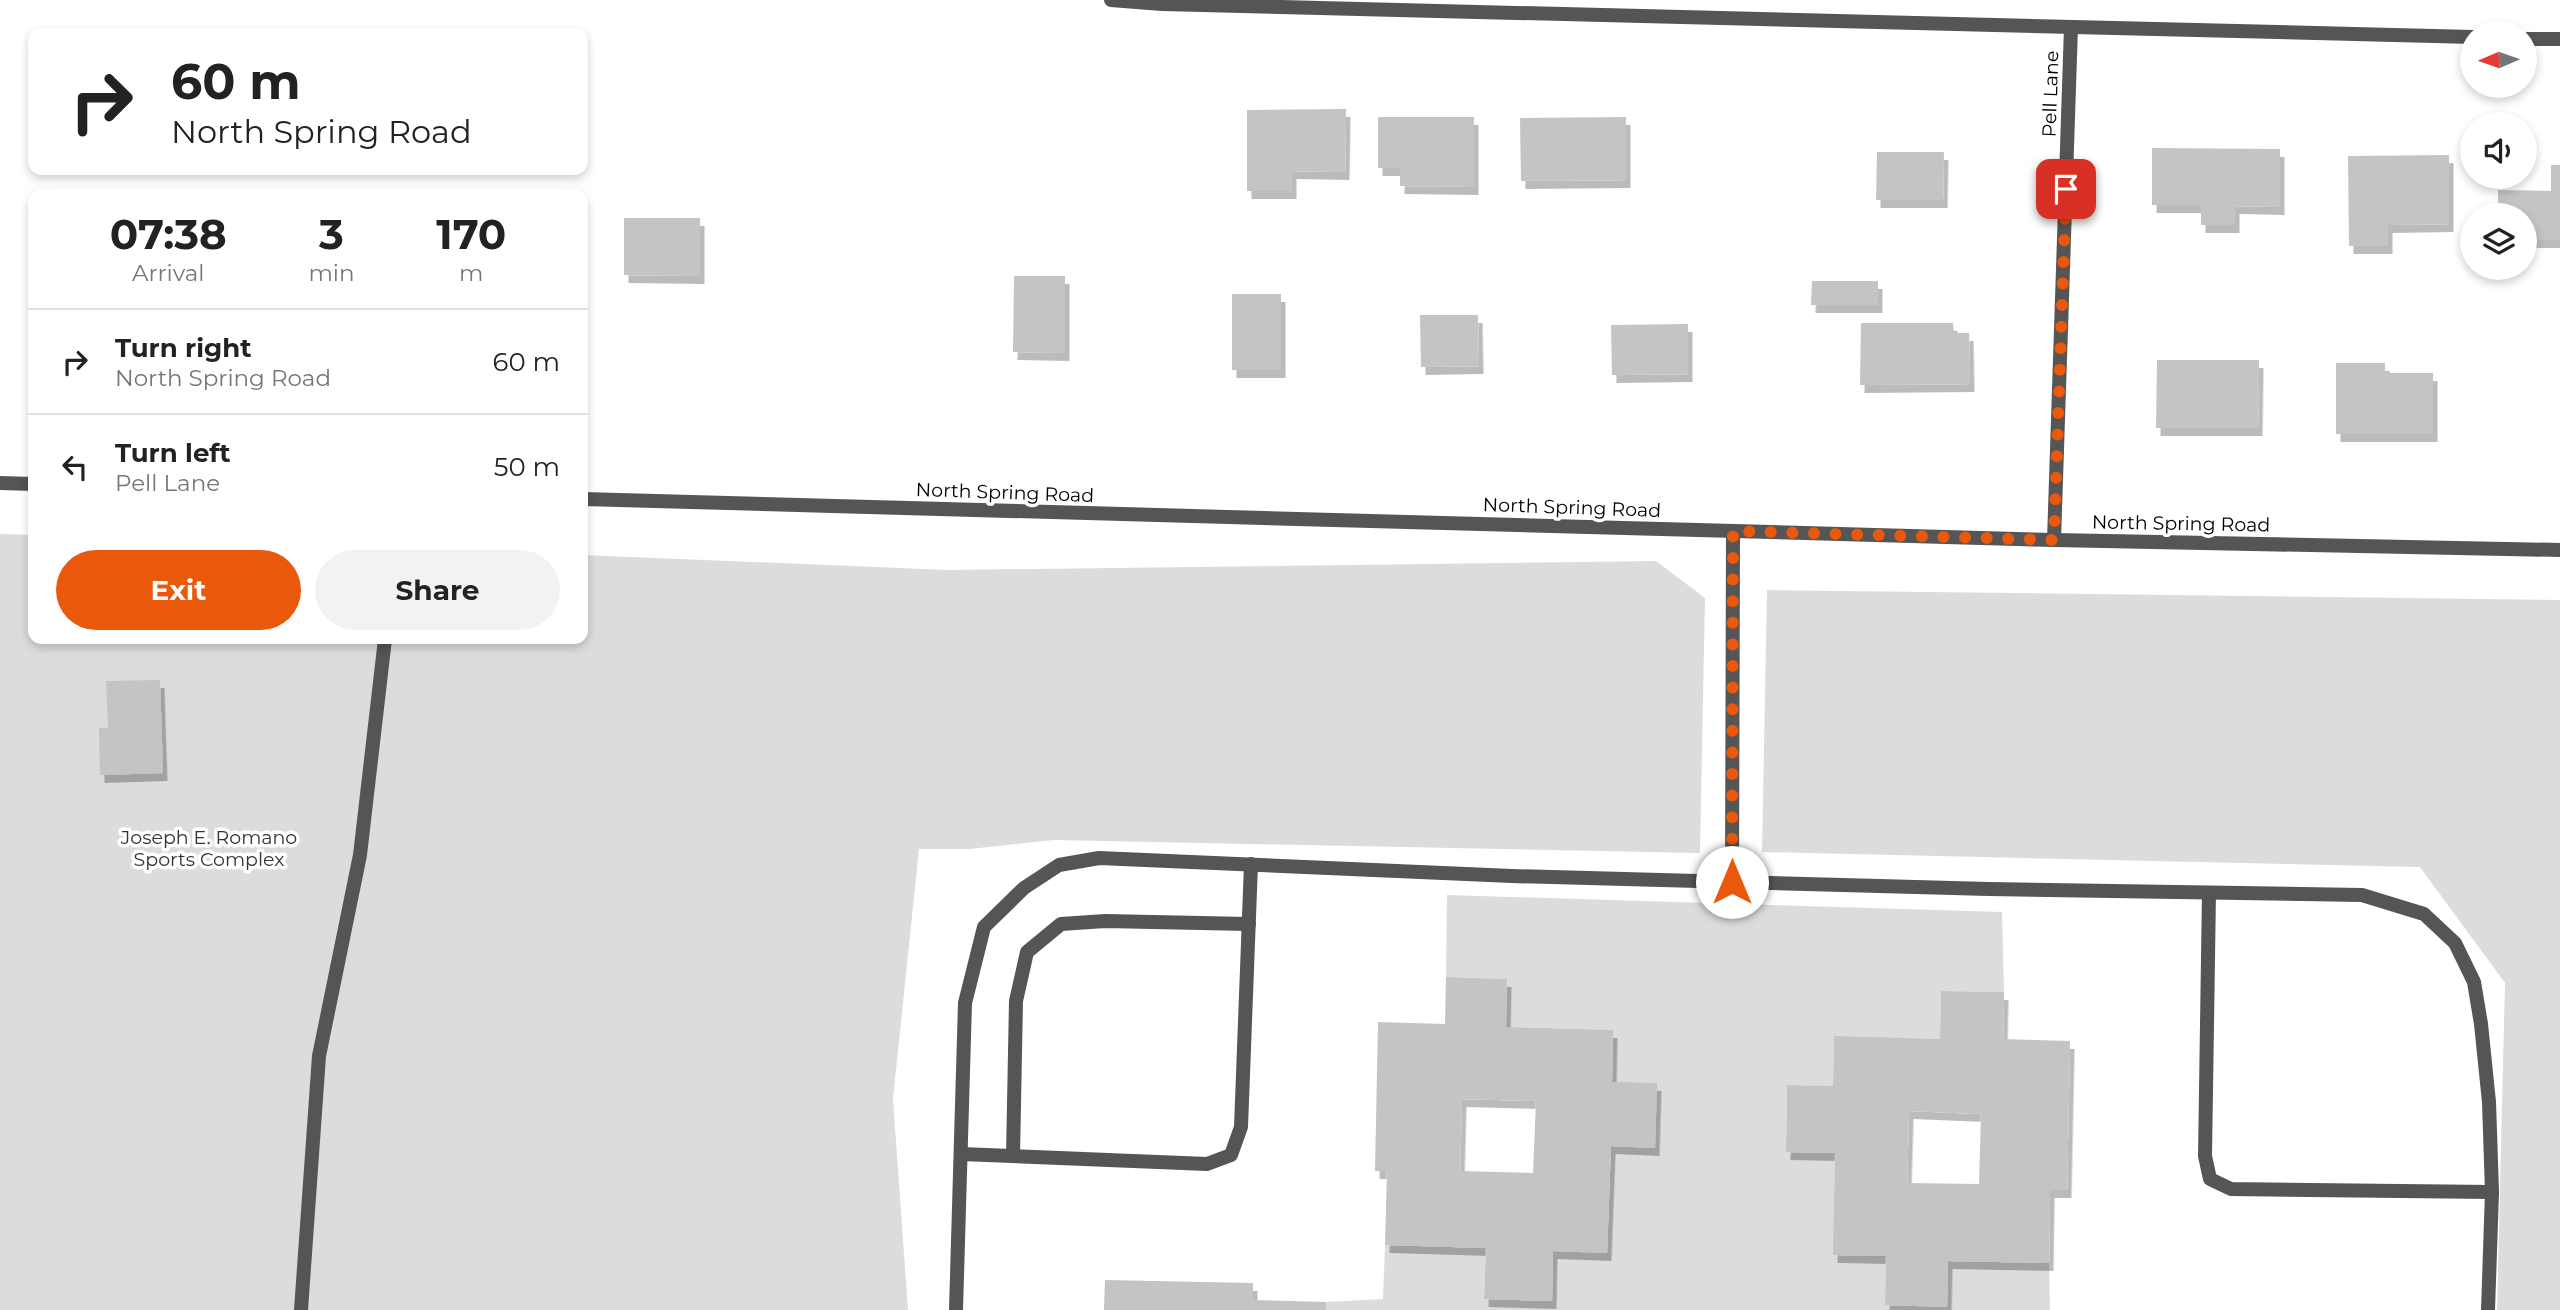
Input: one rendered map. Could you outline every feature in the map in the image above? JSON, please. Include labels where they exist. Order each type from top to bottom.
[{"type":"street","points":[[1111,0],[1162,4],[2460,37]]},
{"type":"street","name":"Pell Lane","points":[[2054,540],[2071,27]]},
{"type":"street","points":[[2538,38],[2560,39]]},
{"type":"street","points":[[0,483],[28,484]]},
{"type":"street","name":"North Spring Road","points":[[588,499],[2054,540],[2560,550]]},
{"type":"street","points":[[1732,882],[1733,531]]},
{"type":"street","points":[[301,1310],[319,1056],[360,855],[384,644]]},
{"type":"street","points":[[956,1310],[965,1003],[984,928],[1024,888],[1059,865],[1099,858],[1512,876],[2362,895],[2424,914],[2455,943],[2473,982],[2481,1024],[2489,1102],[2492,1192],[2488,1310]]},
{"type":"street","points":[[961,1154],[1207,1164],[1231,1155],[1241,1127],[1251,864]]},
{"type":"street","points":[[2209,893],[2205,1156],[2210,1179],[2231,1189],[2492,1192]]},
{"type":"street","points":[[1013,1156],[1016,1001],[1027,952],[1061,924],[1105,921],[1249,924]]},
{"type":"green space","name":"Joseph E. Romano Sports Complex","points":[[0,534],[28,535],[28,644],[588,644],[588,555],[948,570],[1656,561],[1705,598],[1700,853],[1054,840],[970,849],[919,849],[893,1099],[908,1310],[0,1310]]},
{"type":"green space","points":[[1767,590],[2560,600],[2560,1310],[2497,1310],[2505,983],[2420,867],[1762,852]]},
{"type":"green space","points":[[1447,895],[2002,912],[2004,992],[1941,991],[1940,1039],[1834,1037],[1833,1086],[1787,1085],[1786,1152],[1835,1153],[1834,1255],[1886,1256],[1885,1305],[1947,1306],[1948,1261],[2049,1263],[2050,1310],[1326,1310],[1326,1302],[1383,1299],[1385,1245],[1486,1248],[1484,1299],[1552,1301],[1553,1251],[1607,1252],[1611,1146],[1654,1148],[1612,1082],[1613,1030],[1506,1027],[1507,979],[1446,977]]},
{"type":"building","points":[[1346,109],[1345,172],[1292,171],[1292,191],[1247,191],[1247,110]]},
{"type":"building","points":[[1378,117],[1474,117],[1474,187],[1400,186],[1400,168],[1378,168]]},
{"type":"building","points":[[1626,117],[1626,180],[1521,181],[1520,118]]},
{"type":"building","points":[[2152,148],[2280,149],[2280,207],[2235,206],[2235,225],[2201,225],[2201,205],[2152,205]]},
{"type":"building","points":[[1877,152],[1944,152],[1943,200],[1876,200]]},
{"type":"building","points":[[2449,155],[2449,224],[2388,225],[2388,246],[2349,246],[2348,156]]},
{"type":"building","points":[[2551,165],[2560,165],[2560,240],[2537,240],[2537,203],[2498,203],[2498,190],[2551,191]]},
{"type":"building","points":[[624,218],[700,218],[700,276],[624,275]]},
{"type":"building","points":[[1014,276],[1065,276],[1065,353],[1013,352]]},
{"type":"building","points":[[1812,281],[1878,281],[1878,305],[1811,305]]},
{"type":"building","points":[[1232,294],[1281,294],[1281,370],[1232,370]]},
{"type":"building","points":[[1420,315],[1478,315],[1479,366],[1421,367]]},
{"type":"building","points":[[1861,323],[1953,323],[1954,333],[1969,333],[1970,384],[1860,385]]},
{"type":"building","points":[[1688,324],[1688,374],[1612,375],[1611,325]]},
{"type":"building","points":[[2157,360],[2259,360],[2258,428],[2156,428]]},
{"type":"building","points":[[2336,363],[2385,363],[2385,373],[2433,373],[2433,434],[2336,434]]},
{"type":"building","points":[[160,680],[163,773],[100,775],[99,728],[108,728],[106,681]]},
{"type":"building","points":[[1446,977],[1507,979],[1506,1027],[1613,1030],[1612,1082],[1657,1083],[1655,1148],[1611,1146],[1607,1253],[1553,1251],[1552,1301],[1484,1299],[1486,1248],[1385,1245],[1387,1171],[1375,1171],[1378,1022],[1445,1024]],"holes":[[[1462,1099],[1536,1101],[1533,1173],[1460,1171]]]},
{"type":"building","points":[[1941,991],[2004,992],[2003,1039],[2070,1041],[2067,1190],[2050,1190],[2049,1263],[1948,1261],[1947,1307],[1885,1305],[1886,1256],[1833,1255],[1835,1153],[1786,1152],[1787,1085],[1833,1086],[1834,1036],[1940,1039]],"holes":[[[1909,1111],[1981,1114],[1979,1184],[1907,1183]]]},
{"type":"building","points":[[1105,1280],[1253,1283],[1253,1300],[1326,1302],[1326,1310],[1104,1310]]},
{"type":"route","points":[[1732,882],[1733,531],[2054,540],[2066,189]]}]
